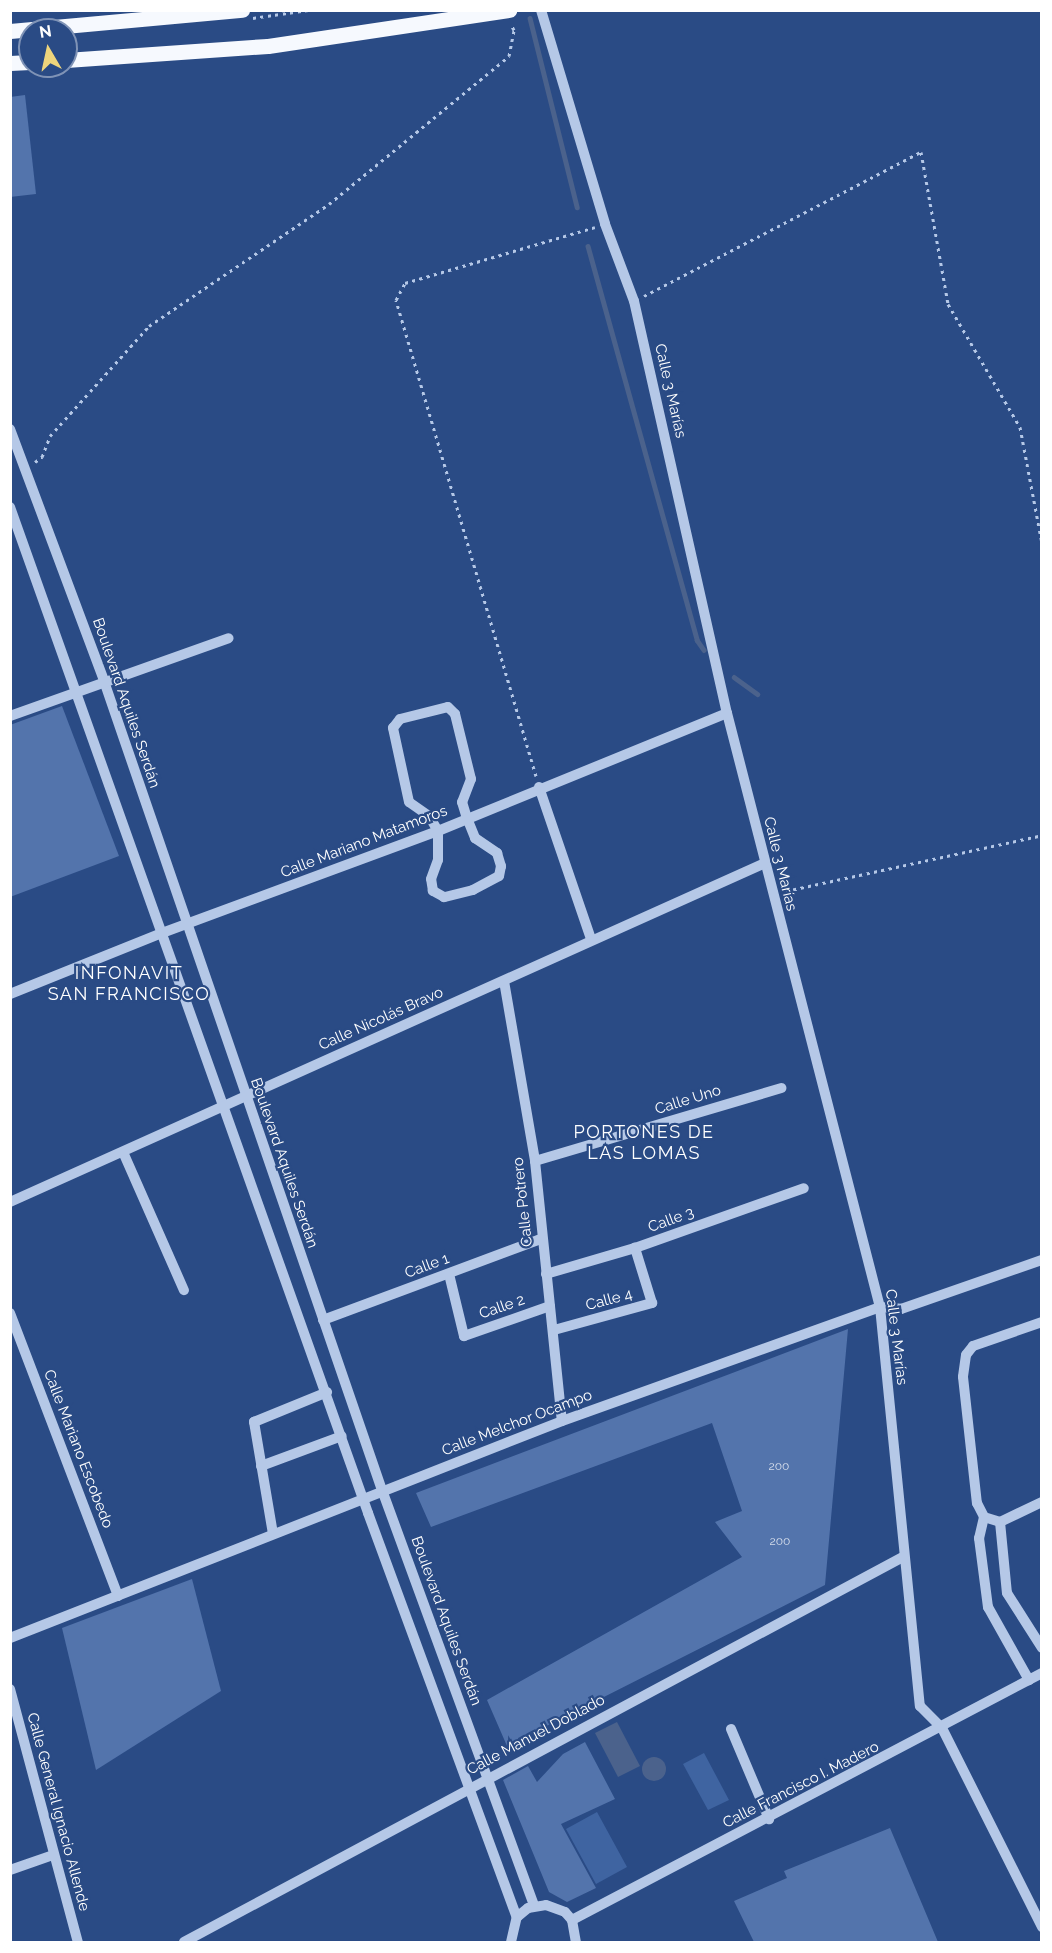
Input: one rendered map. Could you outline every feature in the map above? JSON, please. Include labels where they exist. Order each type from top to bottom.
[{"type":"main road","points":[[10,31],[242,10]]},
{"type":"main road","points":[[78,59],[268,46],[507,11]]},
{"type":"street","name":"Calle 3 Marías","points":[[541,10],[605,224],[634,301],[727,713],[880,1307],[903,1557],[920,1706],[942,1728],[1041,1927]]},
{"type":"street","name":"Boulevard Aquiles Serdán","points":[[10,429],[104,681],[244,1096],[382,1490],[534,1905]]},
{"type":"street","points":[[10,507],[78,691],[364,1498],[517,1917],[511,1942]]},
{"type":"street","points":[[10,716],[229,638]]},
{"type":"street","points":[[448,707],[454,714],[471,779],[462,802],[467,818],[475,838],[497,854],[501,866],[500,876],[473,890],[444,897],[433,891],[431,879],[438,860],[438,831],[429,816],[409,802],[393,728],[400,719],[434,708],[448,707]]},
{"type":"street","name":"Calle Mariano Matamoros","points":[[10,994],[185,924],[438,831],[539,787],[727,713]]},
{"type":"street","points":[[539,787],[591,939]]},
{"type":"street","name":"Calle Nicolás Bravo","points":[[10,1202],[504,981],[591,939],[765,863]]},
{"type":"street","name":"Calle Potrero","points":[[504,981],[535,1161],[541,1239],[554,1330],[562,1421]]},
{"type":"street","name":"Calle Uno","points":[[535,1161],[781,1088]]},
{"type":"street","points":[[123,1152],[184,1290]]},
{"type":"street","name":"Calle 3","points":[[546,1274],[636,1248],[804,1188]]},
{"type":"street","name":"Calle 1","points":[[323,1320],[541,1239]]},
{"type":"street","name":"Calle 4","points":[[554,1330],[651,1303],[636,1248]]},
{"type":"street","name":"Calle Melchor Ocampo","points":[[10,1638],[562,1421],[880,1307],[901,1309],[1041,1260]]},
{"type":"street","name":"Calle 2","points":[[449,1274],[464,1336],[550,1306]]},
{"type":"street","name":"Calle Mariano Escobedo","points":[[10,1313],[118,1596]]},
{"type":"street","points":[[1029,1680],[988,1607],[979,1538],[984,1517],[977,1503],[966,1400],[966,1354],[981,1341],[1041,1322]]},
{"type":"street","points":[[273,1534],[254,1422],[327,1392]]},
{"type":"street","points":[[261,1466],[342,1436]]},
{"type":"street","points":[[984,1517],[1000,1522],[1041,1502]]},
{"type":"street","points":[[1000,1522],[1007,1593],[1041,1648]]},
{"type":"street","name":"Calle Manuel Doblado","points":[[184,1942],[903,1557]]},
{"type":"street","name":"Calle Francisco I. Madero","points":[[572,1920],[942,1728],[1041,1673]]},
{"type":"street","name":"Calle General Ignacio Allende","points":[[10,1689],[78,1942]]},
{"type":"street","points":[[731,1729],[769,1819]]},
{"type":"street","points":[[10,1870],[53,1855]]},
{"type":"street","points":[[517,1917],[534,1905],[556,1907],[572,1920],[576,1942]]},
{"type":"path","points":[[26,469],[42,457],[50,436],[149,326],[329,204],[508,56],[513,30],[507,11]]},
{"type":"path","points":[[634,301],[921,152],[948,304],[1020,427],[1041,543]]},
{"type":"path","points":[[539,787],[396,300],[405,283],[605,224]]},
{"type":"path","points":[[772,894],[1041,835]]},
{"type":"shaded area","points":[[617,1722],[640,1766],[618,1777],[595,1733]]},
{"type":"shaded area","points":[[704,1753],[729,1800],[708,1810],[683,1764]]},
{"type":"shaded area","points":[[654,1757],[662,1761],[666,1769],[662,1777],[654,1781],[646,1777],[642,1769],[646,1761]]},
{"type":"shaded area","points":[[597,1812],[627,1867],[596,1884],[566,1829]]},
{"type":"building","points":[[25,95],[36,194],[10,197],[10,97]]},
{"type":"building","points":[[62,706],[119,856],[10,897],[10,725]]},
{"type":"building","points":[[848,1329],[825,1585],[507,1746],[487,1700],[742,1557],[715,1522],[742,1511],[712,1423],[431,1527],[416,1493]]},
{"type":"building","points":[[192,1579],[221,1691],[96,1770],[62,1628]]},
{"type":"building","points":[[585,1742],[615,1799],[561,1824],[596,1888],[567,1902],[549,1892],[503,1780],[528,1766],[537,1782],[563,1754]]},
{"type":"building","points":[[890,1828],[938,1942],[754,1942],[734,1901],[787,1878],[784,1871]]},
{"type":"waterway","points":[[530,18],[577,207]]},
{"type":"waterway","points":[[588,246],[697,640],[704,650]]},
{"type":"waterway","points":[[734,677],[757,694]]},
{"type":"district","name":"INFONAVIT SAN FRANCISCO","points":[[129,984]]},
{"type":"district","name":"PORTONES DE LAS LOMAS","points":[[644,1143]]}]
